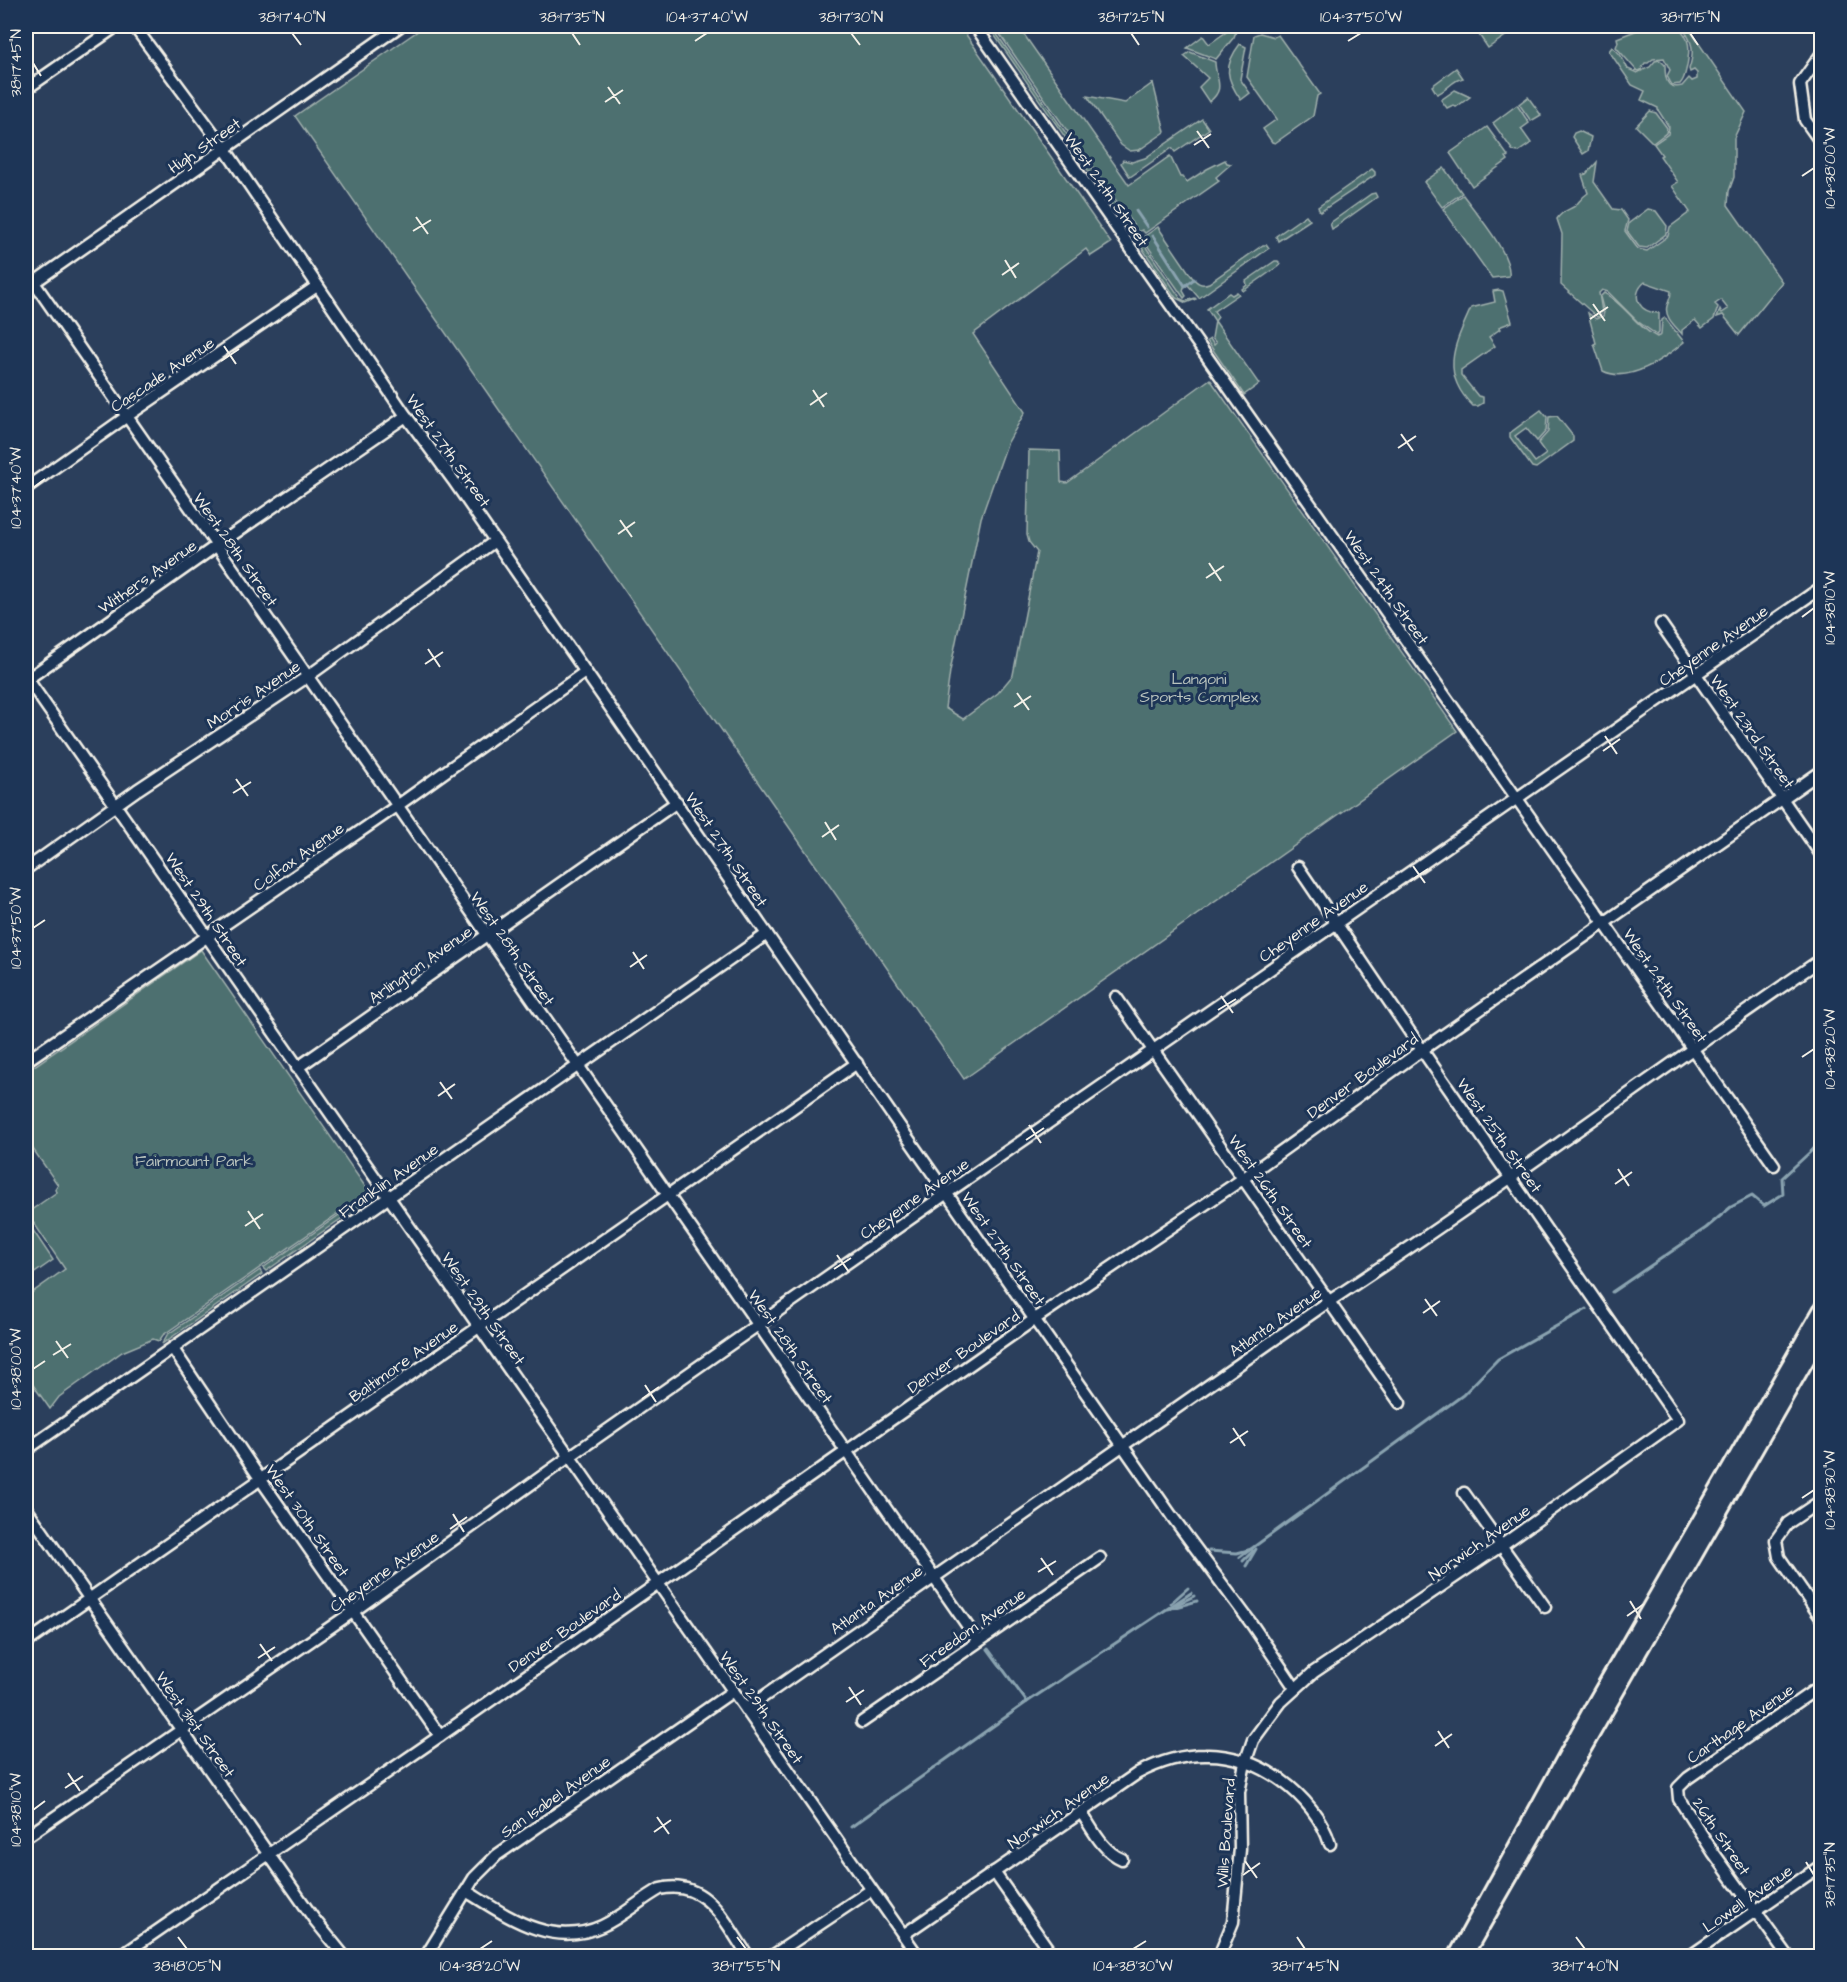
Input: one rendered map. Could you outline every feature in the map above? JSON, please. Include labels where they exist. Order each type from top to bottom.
[{"type":"street","points":[[26,89],[117,26]]},
{"type":"street","name":"West 27th Street","points":[[134,26],[225,149],[406,416],[677,802],[856,1064],[1295,1688]]},
{"type":"street","name":"High Street","points":[[30,285],[400,26]]},
{"type":"street","name":"West 24th Street","points":[[975,26],[1774,1165]]},
{"type":"street","points":[[1821,54],[1800,84],[1805,120],[1821,144]]},
{"type":"street","name":"West 28th Street","points":[[26,271],[30,285],[126,417],[978,1641]]},
{"type":"street","name":"Cascade Avenue","points":[[26,488],[317,286]]},
{"type":"street","name":"Withers Avenue","points":[[26,679],[406,416]]},
{"type":"street","name":"Morris Avenue","points":[[26,869],[307,677],[495,542]]},
{"type":"street","name":"Cheyenne Avenue","points":[[26,1837],[354,1611],[569,1457],[947,1193],[1696,676],[1821,587]]},
{"type":"street","name":"West 23rd Street","points":[[1661,624],[1821,856]]},
{"type":"street","name":"Colfax Avenue","points":[[26,1061],[397,806],[585,672]]},
{"type":"street","name":"West 29th Street","points":[[26,679],[117,805],[297,1068],[918,1956]]},
{"type":"street","name":"Denver Boulevard","points":[[122,1956],[440,1736],[1035,1318],[1244,1178],[1422,1050],[1821,771]]},
{"type":"street","name":"Arlington Avenue","points":[[297,1068],[677,802]]},
{"type":"street","name":"West 25th Street","points":[[1298,867],[1678,1420]]},
{"type":"street","name":"Franklin Avenue","points":[[26,1450],[767,934]]},
{"type":"street","name":"Atlanta Avenue","points":[[746,1709],[1821,959]]},
{"type":"street","name":"West 26th Street","points":[[1116,997],[1400,1403]]},
{"type":"street","name":"Baltimore Avenue","points":[[26,1643],[856,1064]]},
{"type":"street","name":"West 30th Street","points":[[173,1349],[261,1480],[440,1736]]},
{"type":"street","name":"Norwich Avenue","points":[[1295,1688],[1314,1672],[1502,1545],[1678,1420]]},
{"type":"street","points":[[1464,1493],[1545,1606]]},
{"type":"street","points":[[1821,1500],[1788,1523],[1776,1540],[1779,1557],[1821,1619]]},
{"type":"street","name":"West 31st Street","points":[[26,1508],[314,1919],[344,1956]]},
{"type":"street","name":"Freedom Avenue","points":[[862,1722],[1100,1558]]},
{"type":"street","name":"Carthage Avenue","points":[[1678,1788],[1688,1778],[1821,1685]]},
{"type":"street","name":"Wills Boulevard","points":[[1219,1956],[1233,1922],[1240,1849],[1239,1792],[1245,1763],[1254,1740],[1281,1702],[1295,1688]]},
{"type":"street","name":"San Isabel Avenue","points":[[426,1956],[474,1878],[497,1855],[733,1691]]},
{"type":"street","name":"Norwich Avenue","points":[[903,1935],[1138,1773],[1172,1760],[1206,1755],[1226,1757],[1277,1777],[1304,1800],[1325,1827],[1330,1844]]},
{"type":"street","name":"26th Street","points":[[1678,1788],[1679,1799],[1788,1956]]},
{"type":"street","points":[[1081,1812],[1106,1849],[1122,1858]]},
{"type":"street","name":"Lowell Avenue","points":[[1690,1956],[1821,1865]]},
{"type":"street","points":[[994,1872],[1053,1956]]},
{"type":"street","points":[[466,1890],[527,1927],[558,1934],[573,1934],[602,1926],[660,1889],[671,1886],[682,1887],[694,1890],[712,1905],[748,1956]]},
{"type":"street","points":[[772,1956],[871,1890]]},
{"type":"green space","name":"Langoni Sports Complex","points":[[425,26],[960,26],[1111,243],[1091,256],[1086,249],[973,334],[1025,412],[1007,444],[981,518],[950,671],[945,708],[963,719],[998,693],[1013,675],[1037,552],[1029,542],[1027,535],[1029,450],[1060,451],[1061,482],[1067,483],[1210,379],[1457,731],[964,1079],[295,116]]},
{"type":"green space","points":[[988,26],[991,26],[1138,236],[1135,238]]},
{"type":"green space","points":[[994,26],[1018,26],[1129,185],[1170,156],[1180,177],[1187,182],[1225,160],[1231,164],[1216,177],[1219,181],[1145,233],[1142,230],[1138,232]]},
{"type":"green space","points":[[1233,26],[1238,26],[1234,37],[1216,59],[1187,48],[1203,36],[1209,44]]},
{"type":"green space","points":[[1473,26],[1520,26],[1488,48]]},
{"type":"green space","points":[[1648,26],[1677,26],[1685,35],[1689,54],[1685,76],[1680,84],[1672,85],[1667,76],[1670,70],[1664,58],[1653,59],[1637,71],[1616,47],[1617,38]]},
{"type":"green space","points":[[1681,26],[1687,26],[1746,112],[1734,138],[1734,177],[1729,191],[1728,205],[1782,282],[1739,335],[1723,315],[1717,317],[1720,309],[1722,313],[1728,309],[1721,300],[1715,304],[1718,307],[1714,319],[1702,328],[1695,320],[1682,330],[1682,334],[1667,314],[1671,291],[1645,282],[1640,287],[1637,298],[1642,307],[1659,313],[1659,333],[1657,335],[1637,321],[1608,292],[1602,290],[1599,293],[1602,312],[1597,317],[1561,285],[1562,234],[1557,219],[1588,193],[1582,175],[1586,174],[1597,162],[1594,182],[1613,209],[1621,210],[1628,220],[1625,231],[1638,249],[1647,251],[1668,236],[1670,227],[1690,212],[1672,186],[1678,182],[1654,144],[1668,134],[1669,127],[1658,108],[1641,100],[1645,91],[1632,85],[1609,51],[1612,47],[1615,49],[1628,69],[1637,73],[1660,60],[1665,65],[1666,78],[1670,85],[1682,86],[1689,78],[1692,81],[1697,79],[1697,73],[1694,70],[1690,72],[1692,46]]},
{"type":"green space","points":[[1260,33],[1274,37],[1278,35],[1320,94],[1317,96],[1313,116],[1275,143],[1263,129],[1277,119],[1247,77],[1254,35]]},
{"type":"green space","points":[[1240,44],[1246,47],[1240,79],[1250,93],[1241,100],[1232,85],[1229,72],[1231,59]]},
{"type":"green space","points":[[1190,52],[1215,62],[1219,88],[1209,102],[1199,87],[1208,78],[1184,56]]},
{"type":"green space","points":[[1456,68],[1463,78],[1437,94],[1432,86]]},
{"type":"green space","points":[[1153,83],[1165,132],[1139,150],[1130,151],[1121,145],[1087,96],[1125,103]]},
{"type":"green space","points":[[1455,90],[1470,97],[1456,107],[1453,105],[1447,108],[1441,100]]},
{"type":"green space","points":[[1528,97],[1541,115],[1531,121],[1519,104]]},
{"type":"green space","points":[[1517,105],[1529,123],[1521,129],[1531,143],[1518,152],[1513,151],[1493,123]]},
{"type":"green space","points":[[1650,111],[1656,113],[1667,128],[1666,133],[1653,143],[1636,126]]},
{"type":"green space","points":[[1202,119],[1209,129],[1175,152],[1172,148],[1130,177],[1121,163],[1123,160],[1132,162],[1145,158]]},
{"type":"green space","points":[[1487,127],[1508,156],[1506,157],[1508,160],[1472,186],[1450,153]]},
{"type":"green space","points":[[1579,131],[1591,137],[1588,151],[1583,154],[1572,137]]},
{"type":"green space","points":[[1444,168],[1462,193],[1442,207],[1424,182]]},
{"type":"green space","points":[[1372,169],[1375,175],[1320,212],[1318,207]]},
{"type":"green space","points":[[1375,193],[1377,197],[1332,229],[1330,223]]},
{"type":"green space","points":[[1463,195],[1499,245],[1505,257],[1509,276],[1492,278],[1443,209]]},
{"type":"green space","points":[[1648,209],[1656,211],[1667,226],[1666,234],[1647,248],[1639,247],[1627,231],[1629,223]]},
{"type":"green space","points":[[1306,215],[1310,220],[1278,241],[1276,236]]},
{"type":"green space","points":[[1158,227],[1192,277],[1201,284],[1209,283],[1263,245],[1269,248],[1199,298],[1188,285],[1184,287],[1183,291],[1186,296],[1184,298],[1142,238]]},
{"type":"green space","points":[[1141,240],[1181,299],[1185,301],[1196,299],[1186,303],[1176,298],[1138,242]]},
{"type":"green space","points":[[1278,261],[1280,265],[1243,291],[1242,289],[1247,285],[1246,281]]},
{"type":"green space","points":[[1493,291],[1503,291],[1512,322],[1499,327],[1500,329],[1489,337],[1495,346],[1461,370],[1461,375],[1478,396],[1483,397],[1483,403],[1473,406],[1462,394],[1456,382],[1453,358],[1471,308],[1495,302]]},
{"type":"green space","points":[[1237,292],[1239,294],[1214,311],[1218,317],[1215,321],[1207,309],[1229,293],[1232,295]]},
{"type":"green space","points":[[1604,293],[1618,303],[1642,327],[1657,337],[1661,335],[1662,320],[1665,318],[1684,342],[1657,362],[1635,372],[1613,374],[1603,371],[1594,344],[1596,343],[1588,313],[1596,319],[1603,316],[1600,297]]},
{"type":"green space","points":[[1215,321],[1259,384],[1244,395],[1207,341],[1210,339],[1214,345],[1216,343],[1212,338]]},
{"type":"green space","points":[[1541,410],[1547,417],[1546,431],[1537,441],[1526,428],[1515,436],[1535,462],[1546,454],[1538,443],[1548,432],[1549,417],[1557,416],[1573,436],[1573,441],[1536,468],[1532,467],[1510,437],[1510,433]]},
{"type":"green space","name":"Fairmount Park","points":[[201,950],[369,1192],[163,1335],[159,1341],[153,1339],[122,1352],[59,1397],[50,1409],[26,1375],[26,1297],[65,1269],[27,1213],[57,1192],[55,1190],[58,1185],[26,1139],[26,1072]]},
{"type":"green space","points":[[365,1197],[368,1200],[266,1271],[263,1268]]},
{"type":"green space","points":[[26,1220],[53,1260],[26,1279]]},
{"type":"green space","points":[[260,1270],[262,1274],[162,1344],[167,1335]]},
{"type":"waterway","points":[[1136,211],[1147,227]]},
{"type":"waterway","points":[[1153,236],[1185,286],[1194,279]]},
{"type":"waterway","points":[[1612,1292],[1706,1228],[1731,1207],[1752,1196],[1764,1206],[1783,1194],[1782,1178],[1822,1141]]},
{"type":"waterway","points":[[1240,1557],[1463,1395],[1498,1359],[1587,1309]]},
{"type":"waterway","points":[[1209,1551],[1237,1553],[1252,1549]]},
{"type":"waterway","points":[[1246,1566],[1256,1549]]},
{"type":"waterway","points":[[1243,1561],[1253,1551]]},
{"type":"waterway","points":[[1171,1603],[1188,1588]]},
{"type":"waterway","points":[[851,1827],[1027,1702],[1191,1593]]},
{"type":"waterway","points":[[1176,1605],[1194,1596]]},
{"type":"waterway","points":[[1168,1609],[1197,1601]]},
{"type":"waterway","points":[[988,1649],[1027,1702]]},
{"type":"railway","points":[[1447,1956],[1586,1702],[1822,1292]]},
{"type":"railway","points":[[1474,1956],[1822,1349]]}]
